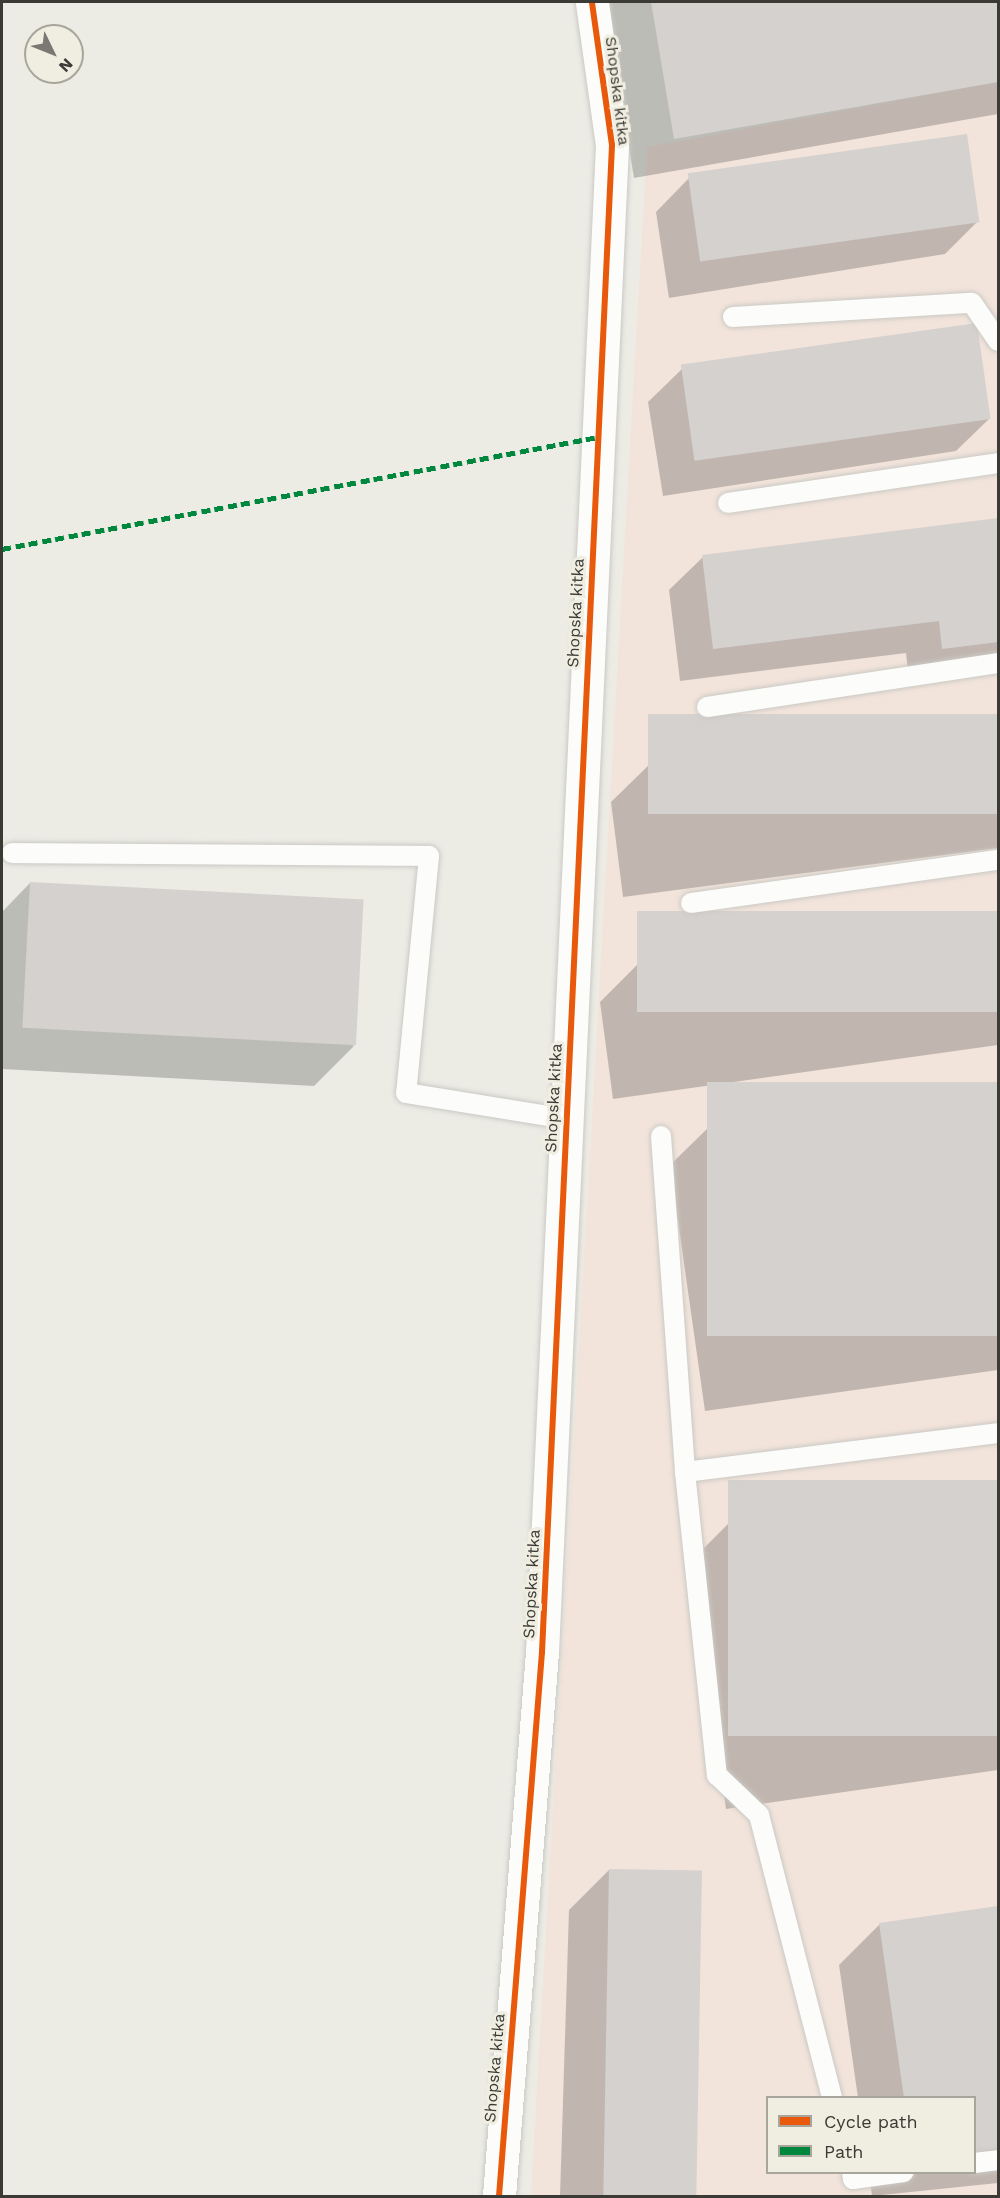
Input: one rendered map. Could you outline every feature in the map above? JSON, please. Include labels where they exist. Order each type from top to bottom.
[{"type":"street","name":"Shopska kitka","points":[[499,2196],[542,1652],[612,145],[592,2]]},
{"type":"lane","points":[[733,317],[972,303],[999,341]]},
{"type":"lane","points":[[728,503],[999,463]]},
{"type":"lane","points":[[707,707],[999,663]]},
{"type":"lane","points":[[12,853],[429,856],[406,1093],[567,1119]]},
{"type":"lane","points":[[691,903],[999,860]]},
{"type":"lane","points":[[661,1136],[685,1472],[717,1775],[759,1815],[832,2096]]},
{"type":"lane","points":[[685,1472],[999,1433]]},
{"type":"lane","points":[[976,2163],[999,2160]]},
{"type":"lane","points":[[852,2174],[853,2179],[889,2174]]},
{"type":"shaded area","points":[[651,2],[998,2],[998,2196],[531,2196],[647,147],[988,84],[674,139]]},
{"type":"building","points":[[651,2],[998,2],[998,82],[674,139]]},
{"type":"building","points":[[967,134],[979,222],[700,261],[688,173]]},
{"type":"building","points":[[977,323],[990,419],[694,461],[681,365]]},
{"type":"building","points":[[998,518],[998,642],[942,649],[939,621],[713,649],[702,555]]},
{"type":"building","points":[[648,714],[998,714],[998,814],[648,814]]},
{"type":"building","points":[[30,882],[364,899],[356,1045],[22,1028]]},
{"type":"building","points":[[637,911],[998,911],[998,1012],[637,1012]]},
{"type":"building","points":[[707,1082],[998,1082],[998,1336],[707,1336]]},
{"type":"building","points":[[728,1480],[998,1480],[998,1736],[728,1736]]},
{"type":"building","points":[[609,1869],[702,1871],[696,2196],[603,2196]]},
{"type":"building","points":[[998,1906],[998,2149],[976,2153],[976,2096],[904,2096],[879,1923]]},
{"type":"marked path","points":[[2,549],[598,437]]},
{"type":"cycle path","points":[[499,2196],[542,1652],[612,145],[592,2]]}]
